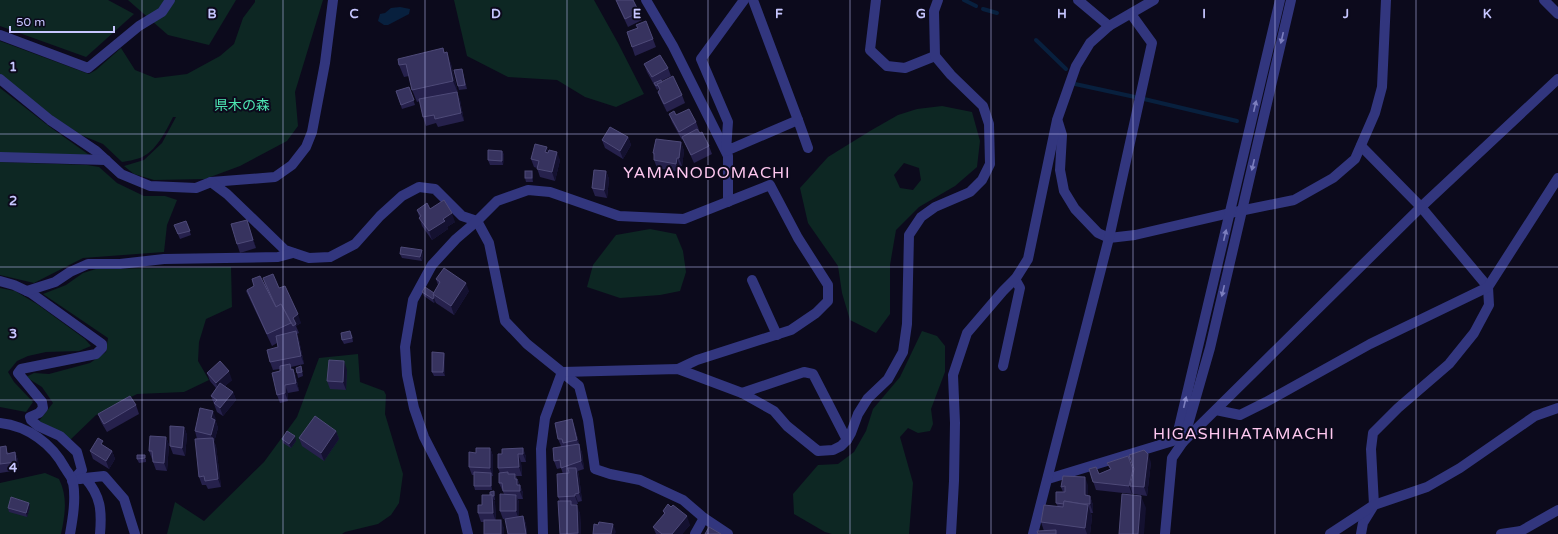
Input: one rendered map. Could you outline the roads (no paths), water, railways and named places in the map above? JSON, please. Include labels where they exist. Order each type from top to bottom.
[{"type":"street","points":[[0,35],[88,68],[139,26],[162,12],[170,0]]},
{"type":"street","points":[[0,79],[50,120],[96,151],[121,174],[150,186],[196,188],[211,182],[275,177],[292,165],[306,147],[312,132],[326,63],[333,0]]},
{"type":"street","points":[[726,151],[728,122],[701,59],[744,0]]},
{"type":"street","points":[[753,0],[808,148]]},
{"type":"street","points":[[876,0],[870,50],[888,66],[905,68],[934,56]]},
{"type":"street","points":[[562,372],[678,370],[742,393],[774,411],[787,426],[818,451],[833,450],[841,446],[851,433],[858,414],[868,398],[888,379],[903,352],[907,324],[909,235],[921,217],[935,207],[970,192],[982,180],[990,164],[989,124],[983,106],[934,56],[934,11],[938,0]]},
{"type":"street","points":[[1078,0],[1109,26]]},
{"type":"street","points":[[950,534],[954,481],[955,423],[953,375],[967,333],[1015,279],[1028,259],[1057,120],[1076,66],[1090,43],[1109,26],[1154,0]]},
{"type":"street","points":[[1180,441],[1230,213],[1280,0]]},
{"type":"street","points":[[1165,534],[1172,458],[1180,441],[1210,348],[1291,0]]},
{"type":"street","points":[[1057,120],[1062,135],[1060,170],[1064,191],[1075,209],[1098,233],[1109,238],[1135,235],[1242,210],[1294,200],[1333,178],[1355,159],[1375,113],[1382,87],[1386,0]]},
{"type":"street","points":[[1544,0],[1558,14]]},
{"type":"street","points":[[651,2],[728,156],[728,202]]},
{"type":"street","points":[[1033,534],[1109,238],[1152,43],[1131,14]]},
{"type":"street","points":[[1048,479],[1180,441],[1216,410],[1421,207],[1558,79]]},
{"type":"street","points":[[726,151],[798,120]]},
{"type":"street","points":[[1360,146],[1421,207],[1488,287],[1489,305],[1474,333],[1449,364],[1398,408],[1373,433],[1371,448],[1374,505],[1363,522],[1361,534]]},
{"type":"street","points":[[0,157],[106,160]]},
{"type":"street","points":[[1216,410],[1240,415],[1370,344],[1488,287],[1558,178]]},
{"type":"street","points":[[211,182],[227,194],[285,250],[309,258],[330,257],[355,244],[380,216],[402,196],[419,187],[435,189],[462,216],[477,221],[489,243],[505,321],[527,344],[578,386],[588,420],[596,469],[610,474],[640,480],[683,500],[704,518],[728,534]]},
{"type":"street","points":[[468,534],[463,514],[424,437],[414,408],[407,375],[405,347],[413,300],[432,265],[456,239],[497,201],[528,190],[550,192],[618,216],[684,219],[770,185],[798,238],[828,285],[828,301],[816,313],[791,330],[704,358],[678,370]]},
{"type":"street","points":[[27,291],[55,282],[70,272],[88,264],[120,264],[164,259],[278,257],[293,253]]},
{"type":"street","points":[[1002,366],[1020,288],[1015,279]]},
{"type":"street","points":[[752,280],[777,335]]},
{"type":"street","points":[[0,281],[27,291],[102,344],[102,348],[96,354],[21,369],[18,373],[42,402],[43,408],[39,413],[30,417],[31,420],[38,426],[60,436],[77,452],[82,470],[72,481]]},
{"type":"street","points":[[543,534],[541,449],[545,418],[562,372]]},
{"type":"street","points":[[742,393],[804,372],[813,374],[847,440]]},
{"type":"street","points":[[1330,534],[1374,505],[1427,487],[1460,468],[1535,416],[1558,408]]},
{"type":"street","points":[[0,423],[26,430],[42,440],[55,452],[72,481],[74,505],[70,534]]},
{"type":"street","points":[[72,481],[104,476],[124,498],[135,534]]},
{"type":"street","points":[[85,478],[94,488],[100,503],[100,534]]},
{"type":"street","points":[[1501,534],[1520,532],[1558,510]]},
{"type":"street","points":[[695,534],[704,518]]},
{"type":"water","points":[[400,7],[410,9],[409,14],[388,25],[384,25],[378,21],[380,14],[385,13],[391,8]]},
{"type":"waterway","points":[[964,0],[976,6]]},
{"type":"waterway","points":[[983,9],[997,13]]},
{"type":"waterway","points":[[1036,40],[1066,69]]},
{"type":"waterway","points":[[1075,84],[1135,97]]},
{"type":"waterway","points":[[1144,99],[1237,121]]},
{"type":"district","name":"YAMANODOMACHI","points":[[707,173]]},
{"type":"district","name":"HIGASHIHATAMACHI","points":[[1244,434]]},
{"type":"park label","name":"県木の森","points":[[242,105]]}]
